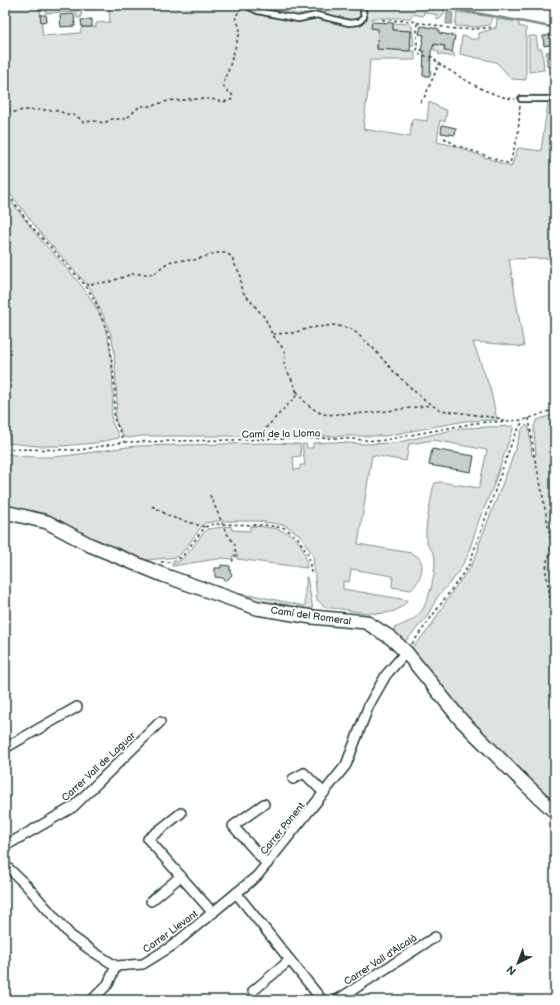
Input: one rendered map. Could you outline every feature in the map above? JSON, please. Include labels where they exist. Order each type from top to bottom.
[{"type":"street","name":"Camí del Romeral","points":[[5,512],[47,522],[90,545],[196,587],[257,608],[312,617],[366,622],[391,638],[406,652],[461,720],[555,812]]},
{"type":"street","name":"Carrer Ponent","points":[[236,893],[257,876],[346,765],[369,705],[386,675],[406,652]]},
{"type":"street","points":[[5,748],[77,707]]},
{"type":"street","name":"Carrer Vall de Laguar","points":[[5,846],[73,807],[160,722]]},
{"type":"street","points":[[293,779],[304,773],[324,793]]},
{"type":"street","points":[[264,804],[233,826],[267,864]]},
{"type":"street","points":[[181,813],[148,839],[213,912]]},
{"type":"street","points":[[5,865],[26,885],[71,936],[116,966],[108,984],[92,1000]]},
{"type":"street","points":[[151,901],[181,876]]},
{"type":"street","points":[[236,893],[322,1000]]},
{"type":"street","name":"Carrer Llevant","points":[[116,966],[143,964],[172,946],[236,893]]},
{"type":"street","name":"Carrer Vall d'Alcalà","points":[[337,1000],[435,937]]},
{"type":"street","points":[[253,991],[290,960]]},
{"type":"lane","points":[[245,5],[258,11],[298,19],[317,15],[349,23],[359,22],[364,17],[362,5]]},
{"type":"lane","points":[[521,99],[555,99]]},
{"type":"path","points":[[5,104],[10,111],[15,112],[23,110],[55,110],[77,116],[83,122],[95,121],[104,123],[112,119],[126,119],[140,106],[152,106],[174,100],[211,99],[227,102],[231,100],[233,96],[224,89],[224,79],[228,72],[241,29],[235,17],[245,5]]},
{"type":"path","points":[[382,20],[412,21],[449,28],[473,29],[495,27]]},
{"type":"path","points":[[417,23],[417,49],[420,55],[432,57],[439,64],[461,77],[504,98],[521,99],[518,136],[510,163],[456,145],[444,138]]},
{"type":"path","points":[[420,102],[425,96],[439,64]]},
{"type":"path","points":[[5,85],[8,89],[5,96]]},
{"type":"path","points":[[5,190],[32,227],[86,286],[96,303],[109,336],[115,390],[114,418],[124,442]]},
{"type":"path","points":[[86,286],[88,284],[109,282],[132,274],[154,274],[166,263],[178,260],[193,260],[220,253],[228,254],[240,272],[240,285],[243,292],[265,318],[272,334],[285,351],[285,369],[294,382],[300,397],[311,407],[324,414],[353,414],[431,405]]},
{"type":"path","points":[[272,334],[292,333],[310,328],[333,325],[352,329],[372,347],[396,374],[431,405],[440,410],[498,418],[506,421]]},
{"type":"path","points":[[261,440],[263,431],[296,396],[296,389]]},
{"type":"path","points":[[5,404],[7,410],[5,442]]},
{"type":"path","name":"Camí de la Lloma","points":[[5,449],[80,450],[124,442],[337,438],[379,441],[475,423],[524,420],[555,409]]},
{"type":"path","points":[[529,418],[534,455],[551,543],[551,552],[547,561],[546,572],[550,598]]},
{"type":"path","points":[[406,652],[468,565],[513,439],[524,420]]},
{"type":"path","points":[[210,495],[226,532],[235,545],[236,556],[234,556],[232,563]]},
{"type":"path","points":[[152,506],[171,517],[205,527]]},
{"type":"path","points":[[147,568],[155,564],[171,562],[182,557],[205,527],[213,524],[265,525],[285,528],[298,538],[309,556],[311,573]]},
{"type":"shaded area","points":[[5,5],[42,5],[40,10],[43,36],[80,33],[82,27],[96,27],[96,23],[110,22],[109,8],[101,8],[101,5],[239,5],[300,22],[318,18],[344,25],[359,25],[364,22],[367,16],[365,5],[422,5],[445,10],[443,16],[438,20],[437,15],[424,12],[423,16],[413,14],[411,18],[372,18],[372,28],[387,29],[387,39],[377,39],[377,49],[415,51],[415,60],[370,60],[363,129],[410,137],[412,119],[427,121],[429,102],[447,111],[445,122],[440,120],[437,142],[455,146],[511,167],[518,148],[541,151],[548,102],[555,102],[555,258],[509,259],[524,347],[473,342],[490,388],[497,420],[465,421],[385,436],[124,437],[115,420],[117,401],[114,350],[111,335],[103,315],[90,288],[43,236],[5,187],[5,155],[7,150],[5,146]]},
{"type":"shaded area","points":[[48,5],[95,5],[96,9],[82,9],[81,18],[77,18],[76,12],[45,13]]},
{"type":"shaded area","points":[[252,5],[360,5],[361,13],[358,18],[353,20],[322,13],[293,16]]},
{"type":"shaded area","points":[[447,12],[453,13],[452,24],[446,24]]},
{"type":"shaded area","points":[[457,12],[492,17],[490,25],[476,27],[455,26]]},
{"type":"shaded area","points":[[497,19],[519,22],[519,26],[526,28],[526,80],[512,79],[496,62],[460,54],[462,36],[469,37],[470,39],[479,39],[479,33],[496,28]]},
{"type":"shaded area","points":[[393,23],[410,24],[412,26],[414,45],[410,45],[411,31],[393,30]]},
{"type":"shaded area","points":[[529,36],[536,36],[538,49],[542,49],[544,70],[529,72]]},
{"type":"shaded area","points":[[435,44],[454,53],[454,57],[438,54],[439,52],[434,50]]},
{"type":"shaded area","points":[[554,51],[555,66],[547,67],[546,52]]},
{"type":"shaded area","points":[[5,194],[36,234],[82,287],[99,313],[105,327],[110,349],[113,391],[111,419],[119,438],[95,443],[61,446],[38,446],[8,443],[9,420],[5,400]]},
{"type":"shaded area","points":[[555,414],[555,806],[469,722],[411,649],[429,629],[453,590],[470,568],[478,551],[479,544],[522,429],[526,425],[529,428],[532,456],[536,455],[534,426],[537,420]]},
{"type":"shaded area","points":[[514,426],[467,557],[455,577],[438,596],[426,618],[404,643],[395,635],[394,628],[405,624],[420,613],[427,601],[434,575],[434,554],[428,544],[426,531],[435,483],[440,482],[479,488],[487,450],[434,440],[409,444],[406,461],[372,455],[358,544],[411,553],[419,558],[421,562],[421,575],[411,590],[392,587],[393,576],[351,569],[349,582],[343,581],[343,589],[407,600],[401,607],[386,613],[377,614],[330,608],[326,607],[317,600],[313,556],[300,535],[285,525],[258,521],[218,521],[205,523],[178,557],[146,560],[103,546],[44,515],[5,506],[5,453],[21,456],[54,457],[137,446],[270,443],[300,444],[301,456],[293,457],[294,470],[300,469],[300,465],[305,465],[302,444],[306,444],[307,448],[313,448],[313,443],[395,443],[461,428]]},
{"type":"shaded area","points":[[231,526],[232,530],[250,531],[250,526],[272,528],[289,534],[302,546],[307,568],[237,559],[238,555],[233,555],[232,559],[223,558],[172,566],[172,564],[178,562],[188,554],[207,529]]},
{"type":"shaded area","points":[[170,572],[188,578],[189,577],[193,580],[226,591],[305,606],[305,588],[307,577],[314,614],[260,606],[188,582]]},
{"type":"building","points":[[74,14],[75,26],[61,27],[60,15]]},
{"type":"building","points":[[40,15],[46,15],[47,21],[41,22]]},
{"type":"building","points":[[92,19],[92,27],[82,27],[81,20]]},
{"type":"building","points":[[372,22],[393,23],[393,30],[411,31],[410,51],[377,49],[378,29],[371,28]]},
{"type":"building","points":[[421,26],[439,29],[439,33],[455,36],[452,52],[444,51],[445,46],[434,44],[431,52],[430,76],[423,76],[424,51],[421,51],[424,35],[419,34]]},
{"type":"building","points":[[553,35],[554,44],[544,46],[543,36]]},
{"type":"building","points":[[442,125],[456,128],[455,135],[441,133]]},
{"type":"building","points":[[432,449],[474,456],[471,472],[429,465]]},
{"type":"building","points":[[221,565],[230,566],[232,575],[226,581],[223,578],[215,577],[215,568],[221,568]]},
{"type":"waterway","points":[[433,5],[555,27]]}]
